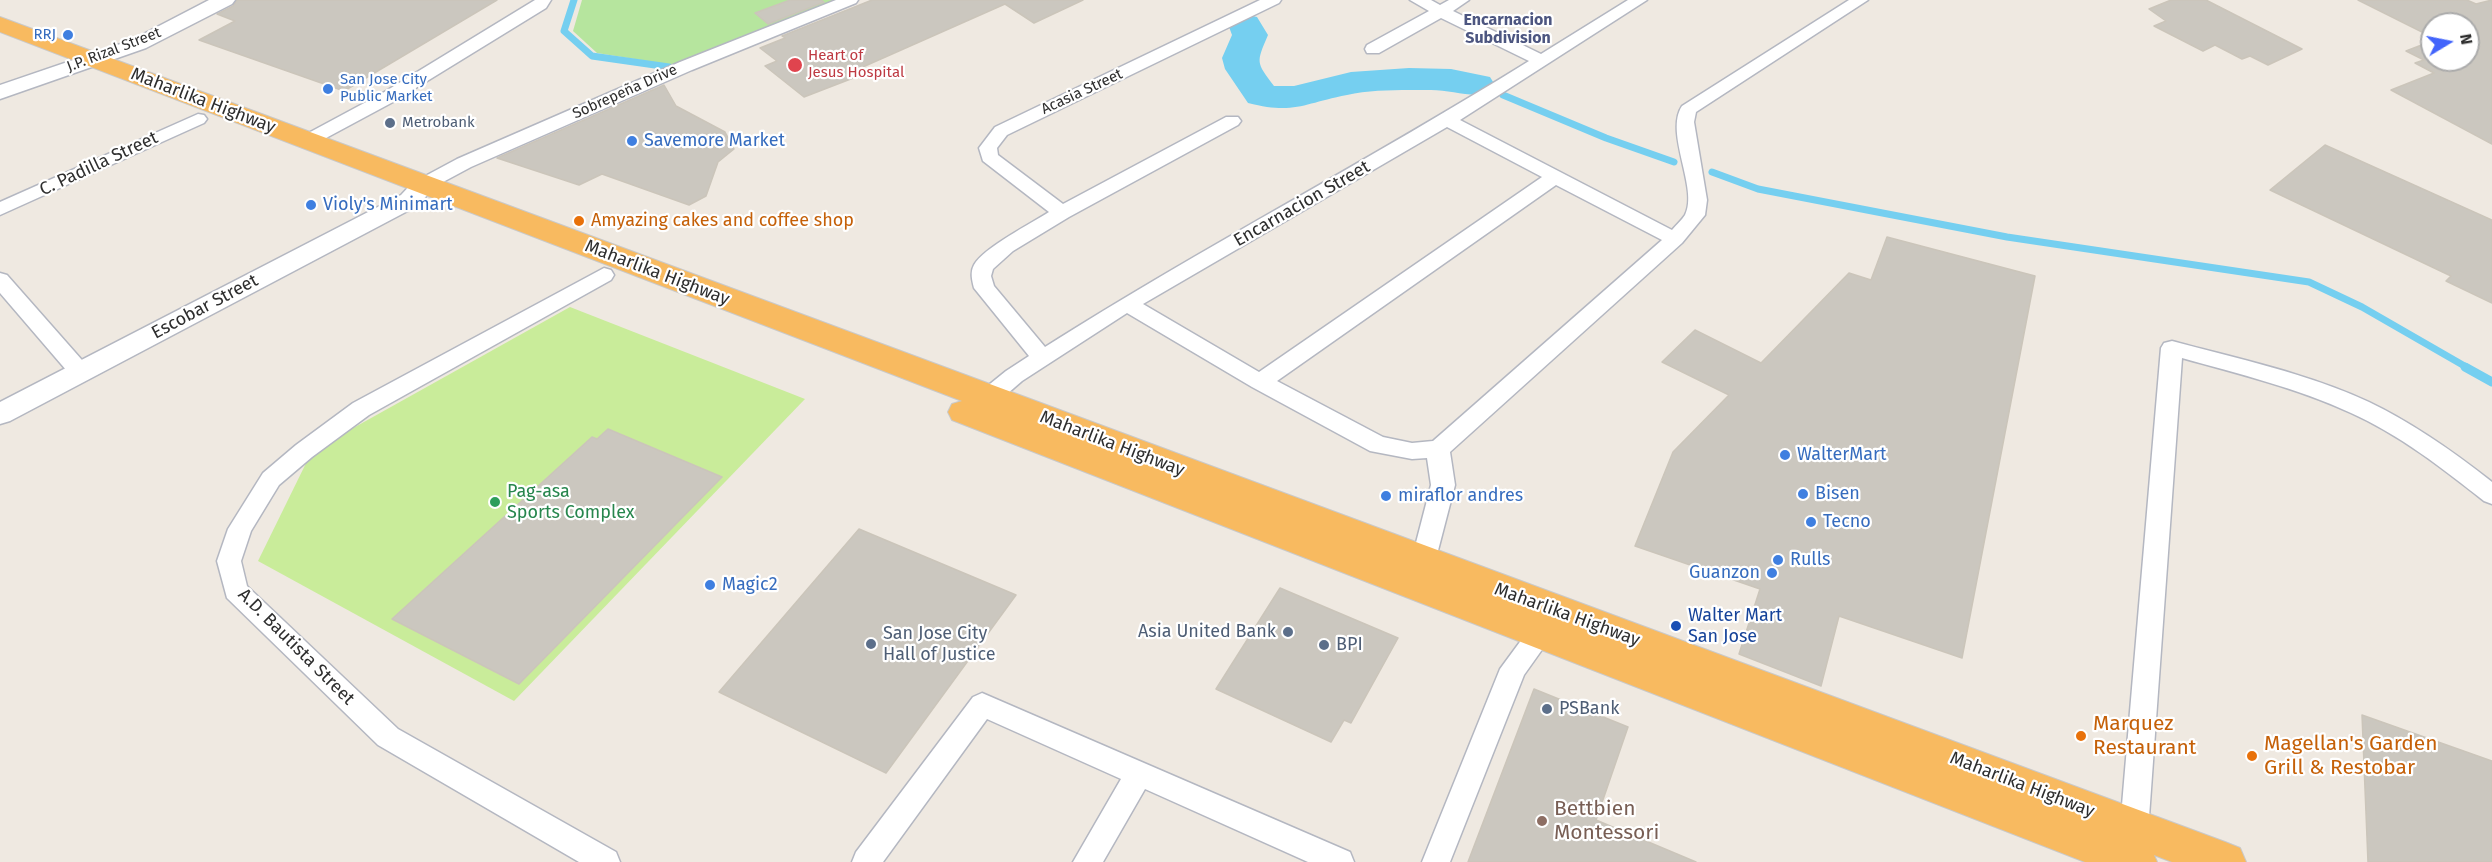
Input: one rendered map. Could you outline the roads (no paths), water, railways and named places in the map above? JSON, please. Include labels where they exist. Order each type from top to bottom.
[{"type":"highway","name":"Maharlika Highway","points":[[0,24],[307,141],[604,275],[978,405]]},
{"type":"highway","name":"Maharlika Highway","points":[[0,46],[198,119],[416,192],[1417,574],[1549,622],[2133,850],[2225,862]]},
{"type":"street","name":"J.P. Rizal Street","points":[[0,92],[139,44],[225,0]]},
{"type":"street","points":[[307,141],[387,98],[540,5],[543,0]]},
{"type":"street","name":"Sobrepeña Drive","points":[[416,192],[464,163],[679,69],[850,0]]},
{"type":"street","name":"Acasia Street","points":[[1062,213],[989,157],[988,148],[1001,131],[1273,0]]},
{"type":"street","points":[[1418,0],[1542,61]]},
{"type":"street","points":[[1373,49],[1461,0]]},
{"type":"street","name":"Encarnacion Street","points":[[978,405],[1014,376],[1043,360],[1127,304],[1447,120],[1639,0]]},
{"type":"street","points":[[1417,574],[1443,485],[1443,472],[1438,458],[1440,449],[1675,239],[1695,215],[1697,200],[1685,122],[1688,110],[1860,0]]},
{"type":"street","name":"C. Padilla Street","points":[[0,209],[198,119]]},
{"type":"street","points":[[1447,120],[1675,239]]},
{"type":"street","points":[[1043,360],[984,288],[981,276],[983,266],[992,257],[1062,213],[1232,121]]},
{"type":"street","points":[[1260,382],[1556,176]]},
{"type":"street","name":"Escobar Street","points":[[0,414],[416,192]]},
{"type":"street","name":"A.D. Bautista Street","points":[[604,275],[361,409],[304,451],[270,479],[240,529],[229,561],[236,591],[388,737],[606,862]]},
{"type":"street","points":[[0,280],[81,372]]},
{"type":"street","points":[[1127,304],[1260,382],[1378,444],[1412,451],[1440,449]]},
{"type":"street","points":[[2133,850],[2172,348],[2308,387],[2360,408],[2455,466],[2492,495]]},
{"type":"street","points":[[1436,862],[1514,669],[1549,622]]},
{"type":"street","points":[[866,862],[982,705],[1340,862]]},
{"type":"street","points":[[1087,862],[1138,774]]},
{"type":"waterway","points":[[574,0],[564,31],[592,56],[669,67]]},
{"type":"waterway","points":[[1245,24],[1250,35],[1240,58],[1243,69],[1261,95],[1284,98],[1304,96],[1348,83],[1409,79],[1451,80],[1477,85]]},
{"type":"waterway","points":[[1503,95],[1606,138],[1674,162]]},
{"type":"waterway","points":[[1712,172],[1758,189],[2007,237],[2309,282],[2362,307],[2468,368]]},
{"type":"waterway","points":[[2465,367],[2492,382]]},
{"type":"place","name":"RRJ","points":[[68,35]]},
{"type":"place","name":"Heart of Jesus Hospital","points":[[795,65]]},
{"type":"place","name":"San Jose City Public Market","points":[[328,89]]},
{"type":"place","name":"Metrobank","points":[[390,123]]},
{"type":"place","name":"Savemore Market","points":[[632,141]]},
{"type":"place","name":"Violy's Minimart","points":[[311,205]]},
{"type":"place","name":"Amyazing cakes and coffee shop","points":[[579,221]]},
{"type":"place","name":"WalterMart","points":[[1785,455]]},
{"type":"place","name":"Bisen","points":[[1803,494]]},
{"type":"place","name":"miraflor andres","points":[[1386,496]]},
{"type":"place","name":"Pag-asa Sports Complex","points":[[495,502]]},
{"type":"place","name":"Tecno","points":[[1811,522]]},
{"type":"place","name":"Rulls","points":[[1778,560]]},
{"type":"place","name":"Guanzon","points":[[1772,573]]},
{"type":"place","name":"Magic2","points":[[710,585]]},
{"type":"place","name":"Walter Mart San Jose","points":[[1676,626]]},
{"type":"place","name":"Asia United Bank","points":[[1288,632]]},
{"type":"place","name":"San Jose City Hall of Justice","points":[[871,644]]},
{"type":"place","name":"BPI","points":[[1324,645]]},
{"type":"place","name":"PSBank","points":[[1547,709]]},
{"type":"place","name":"Marquez Restaurant","points":[[2081,736]]},
{"type":"place","name":"Magellan's Garden Grill & Restobar","points":[[2252,756]]},
{"type":"place","name":"Bettbien Montessori","points":[[1542,821]]},
{"type":"district","name":"Encarnacion Subdivision","points":[[1508,30]]}]
